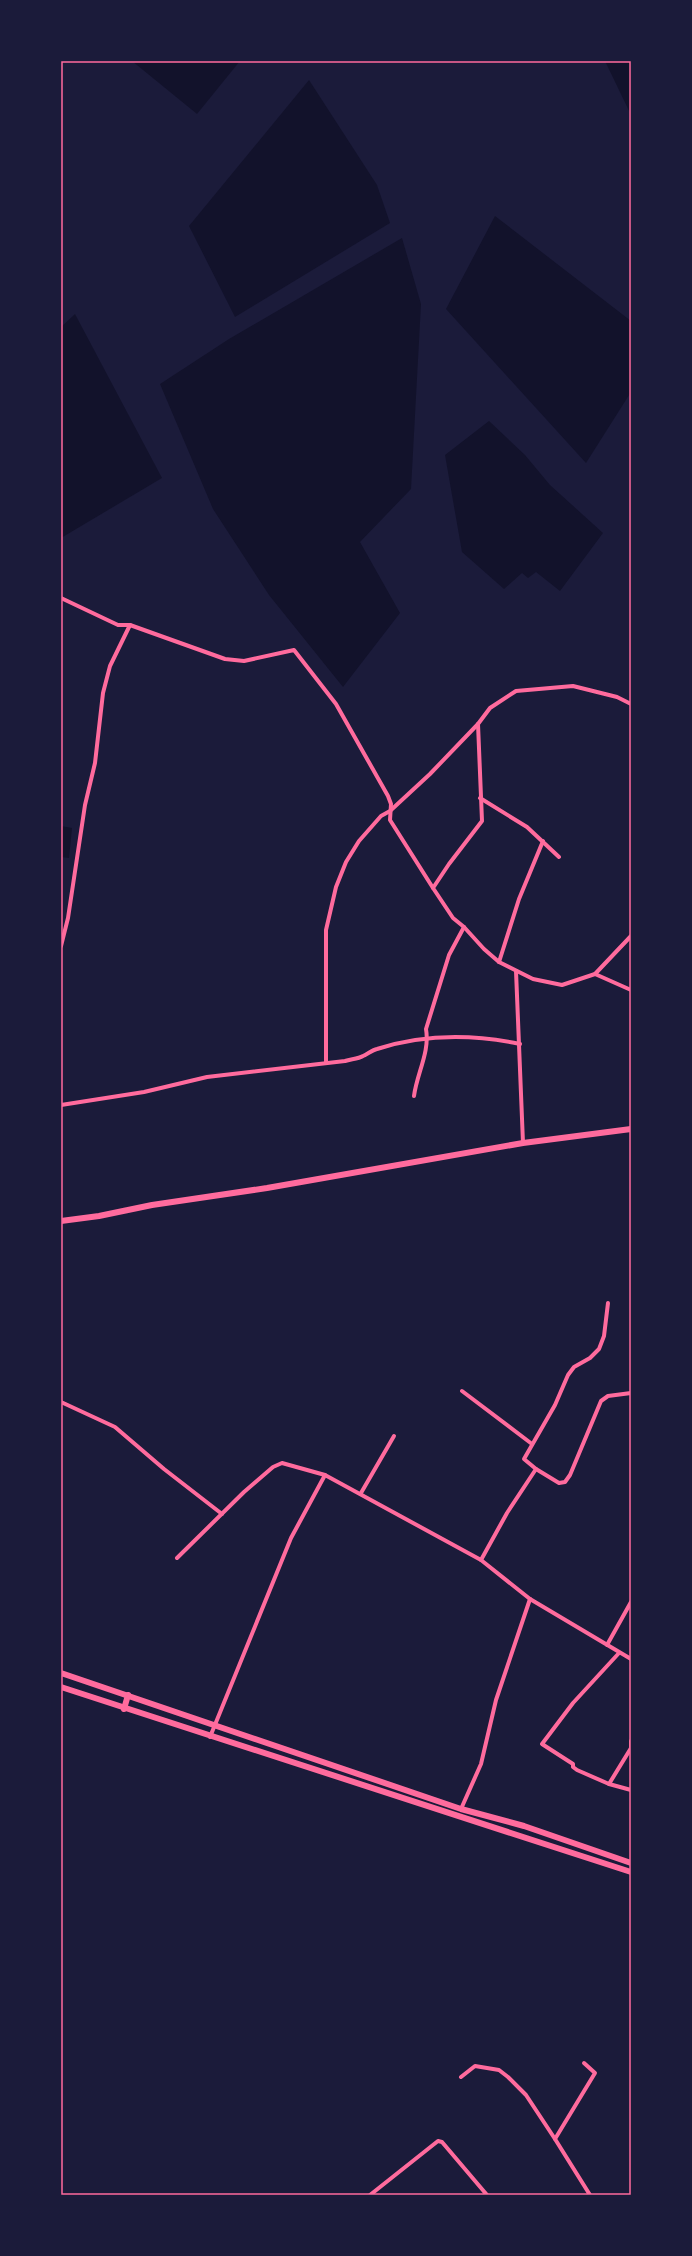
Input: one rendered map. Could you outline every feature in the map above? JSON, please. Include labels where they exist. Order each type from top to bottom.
[{"type":"street","points":[[61,598],[118,625],[130,625],[197,649],[240,662],[294,650],[336,704],[388,796],[391,804],[390,820],[433,888],[453,918],[464,927],[498,962],[533,979],[562,985],[595,974],[631,936]]},
{"type":"street","points":[[61,946],[68,918],[85,805],[95,763],[103,693],[110,666],[130,625]]},
{"type":"street","points":[[326,1062],[324,960],[326,930],[331,907],[340,876],[352,851],[381,816],[390,811],[478,724],[490,708],[516,691],[573,686],[617,697],[631,704]]},
{"type":"street","points":[[433,888],[448,864],[482,821],[478,724]]},
{"type":"street","points":[[480,798],[527,827],[559,857]]},
{"type":"street","points":[[498,962],[519,899],[543,841]]},
{"type":"street","points":[[414,1096],[428,1038],[426,1029],[449,955],[464,927]]},
{"type":"street","points":[[516,971],[523,1143]]},
{"type":"street","points":[[595,974],[631,990]]},
{"type":"street","points":[[61,1105],[144,1092],[207,1077],[345,1061],[362,1057],[375,1049],[428,1038],[473,1036],[520,1044]]},
{"type":"street","points":[[61,1221],[99,1216],[152,1205],[267,1188],[523,1143],[631,1129]]},
{"type":"street","points":[[608,1303],[604,1336],[599,1348],[590,1358],[574,1367],[568,1375],[555,1405],[524,1459],[536,1469],[559,1483],[565,1482],[570,1475],[601,1401],[608,1396],[631,1393]]},
{"type":"street","points":[[462,1391],[532,1444]]},
{"type":"street","points":[[61,1402],[114,1427],[222,1514]]},
{"type":"street","points":[[361,1493],[394,1436]]},
{"type":"street","points":[[177,1558],[273,1467],[282,1462],[325,1475],[361,1493],[481,1560],[530,1599],[631,1659]]},
{"type":"street","points":[[481,1560],[507,1513],[536,1469]]},
{"type":"street","points":[[210,1736],[291,1538],[325,1475]]},
{"type":"street","points":[[461,1809],[481,1764],[496,1700],[530,1599]]},
{"type":"street","points":[[607,1645],[631,1602]]},
{"type":"street","points":[[619,1653],[573,1703],[542,1744],[573,1764],[573,1768],[609,1784],[631,1790]]},
{"type":"street","points":[[61,1673],[454,1807],[524,1826],[631,1863]]},
{"type":"street","points":[[61,1687],[124,1709],[369,1786],[450,1814],[631,1872]]},
{"type":"street","points":[[124,1709],[128,1695]]},
{"type":"street","points":[[609,1784],[631,1748],[631,1741]]},
{"type":"street","points":[[369,1786],[372,1779]]},
{"type":"street","points":[[450,1814],[454,1807]]},
{"type":"street","points":[[586,1857],[589,1849]]},
{"type":"street","points":[[555,2139],[595,2073],[584,2063]]},
{"type":"street","points":[[461,2077],[475,2066],[499,2070],[526,2095],[590,2195]]},
{"type":"street","points":[[370,2195],[438,2141],[442,2142],[486,2195]]},
{"type":"shaded area","points":[[132,61],[240,61],[197,114]]},
{"type":"shaded area","points":[[605,61],[631,61],[631,115]]},
{"type":"shaded area","points":[[309,80],[377,185],[390,223],[235,317],[189,226]]},
{"type":"shaded area","points":[[495,216],[631,321],[631,392],[586,463],[446,309]]},
{"type":"shaded area","points":[[402,238],[421,304],[411,489],[360,542],[400,613],[343,687],[269,595],[213,509],[160,384],[229,339]]},
{"type":"shaded area","points":[[75,314],[162,478],[61,538],[61,327]]},
{"type":"shaded area","points":[[489,421],[525,455],[550,485],[603,533],[560,591],[536,572],[528,578],[522,573],[504,589],[462,552],[445,455]]},
{"type":"shaded area","points":[[61,826],[72,828],[69,858],[61,857]]}]
